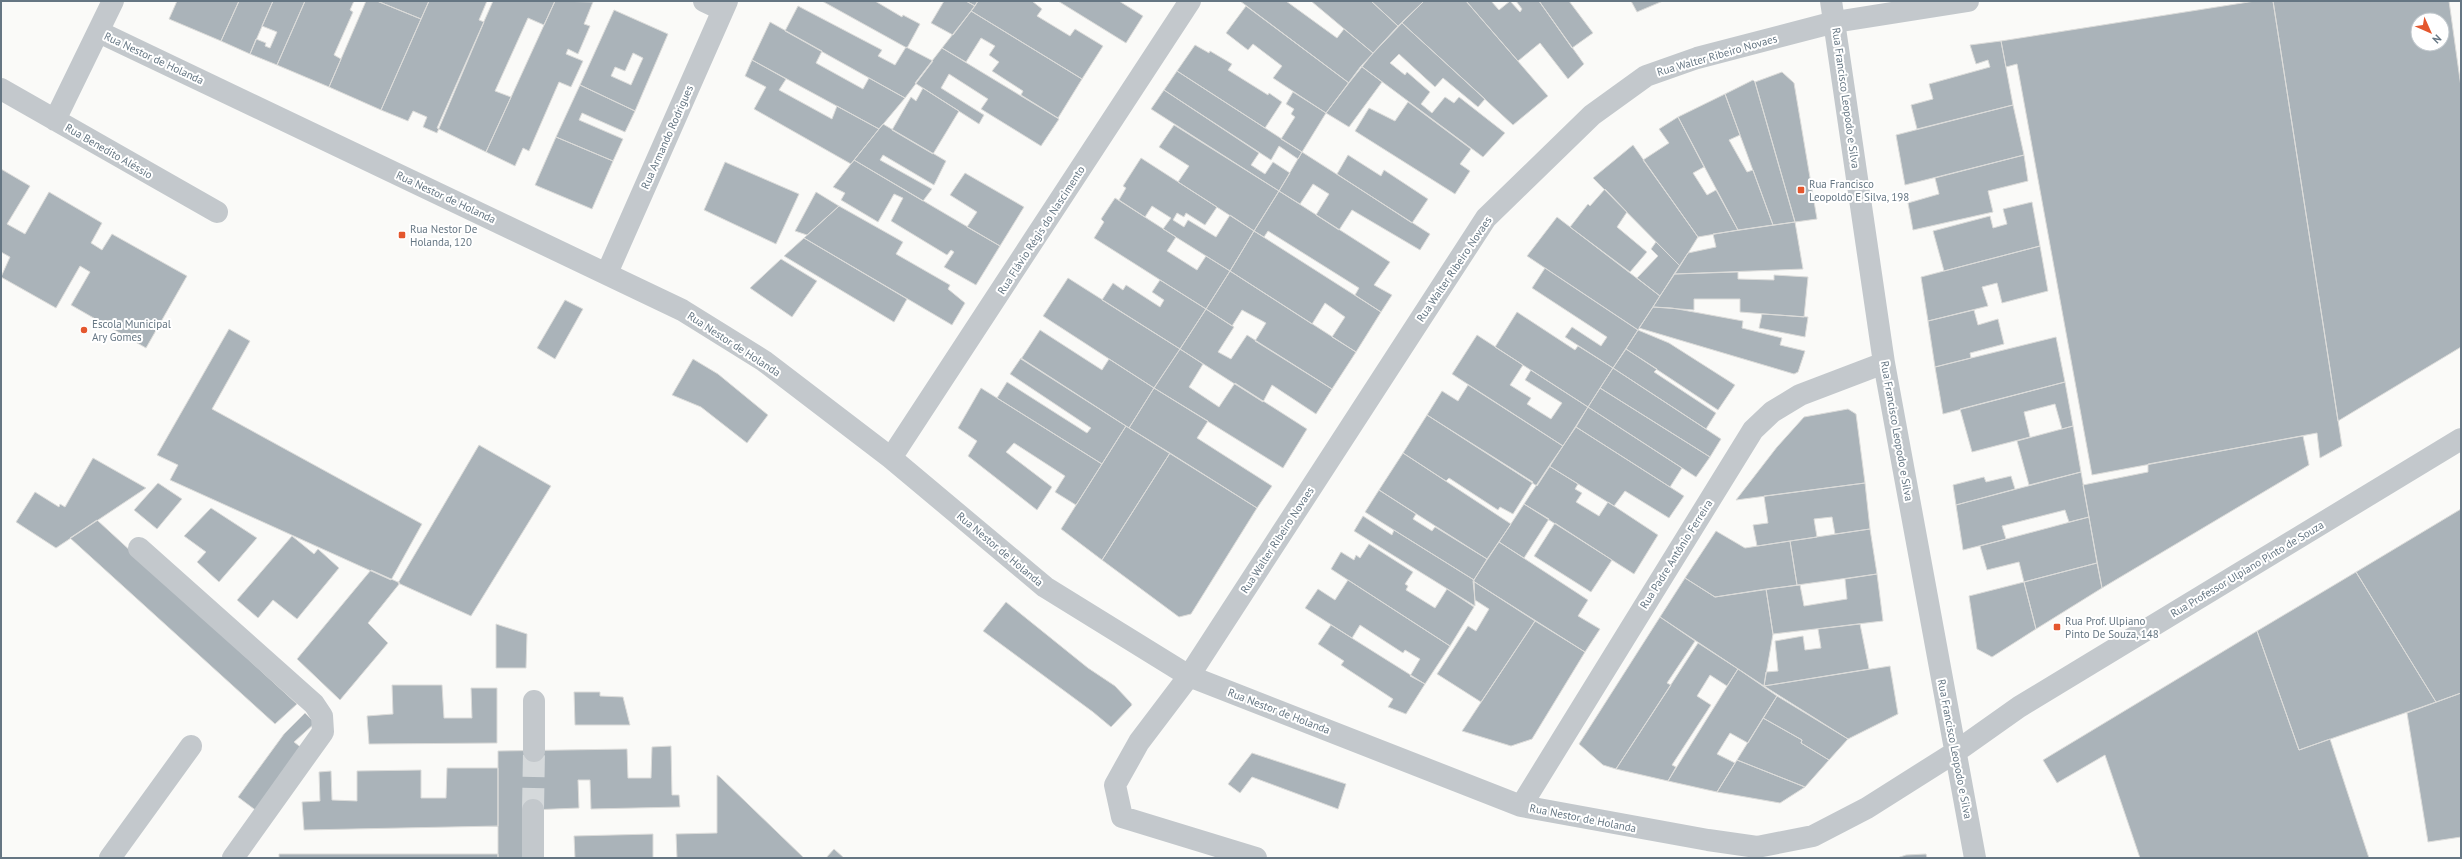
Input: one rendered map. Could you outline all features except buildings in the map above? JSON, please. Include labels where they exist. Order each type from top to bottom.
[{"type":"street","points":[[55,120],[113,1]]},
{"type":"street","name":"Rua Flávio Régis do Nascimento","points":[[891,458],[1190,1]]},
{"type":"street","name":"Rua Francisco Leopodo e Silva","points":[[1831,1],[1884,363],[1954,753],[1975,858]]},
{"type":"street","name":"Rua Walter Ribeiro Novaes","points":[[1256,858],[1122,817],[1116,785],[1139,742],[1189,676],[1486,218],[1592,115],[1646,76],[1697,58],[1835,22],[1968,1]]},
{"type":"street","name":"Rua Armando Rodrigues","points":[[607,273],[718,4]]},
{"type":"street","name":"Rua Nestor de Holanda","points":[[98,32],[682,310],[764,361],[891,458],[1045,587],[1189,676],[1521,806],[1708,840],[1757,847],[1813,836],[1867,808],[1954,753]]},
{"type":"street","name":"Rua Benedito Aléssio","points":[[1,89],[217,212]]},
{"type":"street","name":"Rua Padre Antônio Ferreira","points":[[1521,806],[1753,430],[1772,412],[1800,395],[1884,363]]},
{"type":"street","name":"Rua Professor Ulpiano Pinto de Souza","points":[[1954,753],[2019,707],[2461,440]]},
{"type":"street","points":[[139,548],[314,704],[322,716],[322,732],[233,858]]},
{"type":"street","points":[[534,701],[534,751]]},
{"type":"street","points":[[110,858],[191,746]]},
{"type":"street","points":[[533,858],[534,810]]},
{"type":"tunnel","points":[[533,810],[534,751]]},
{"type":"place","name":"Rua Francisco Leopoldo E Silva, 198","points":[[1801,190]]},
{"type":"place","name":"Rua Nestor De Holanda, 120","points":[[402,235]]},
{"type":"place","name":"Escola Municipal Ary Gomes","points":[[84,330]]},
{"type":"place","name":"Rua Prof. Ulpiano Pinto De Souza, 148","points":[[2057,627]]}]
